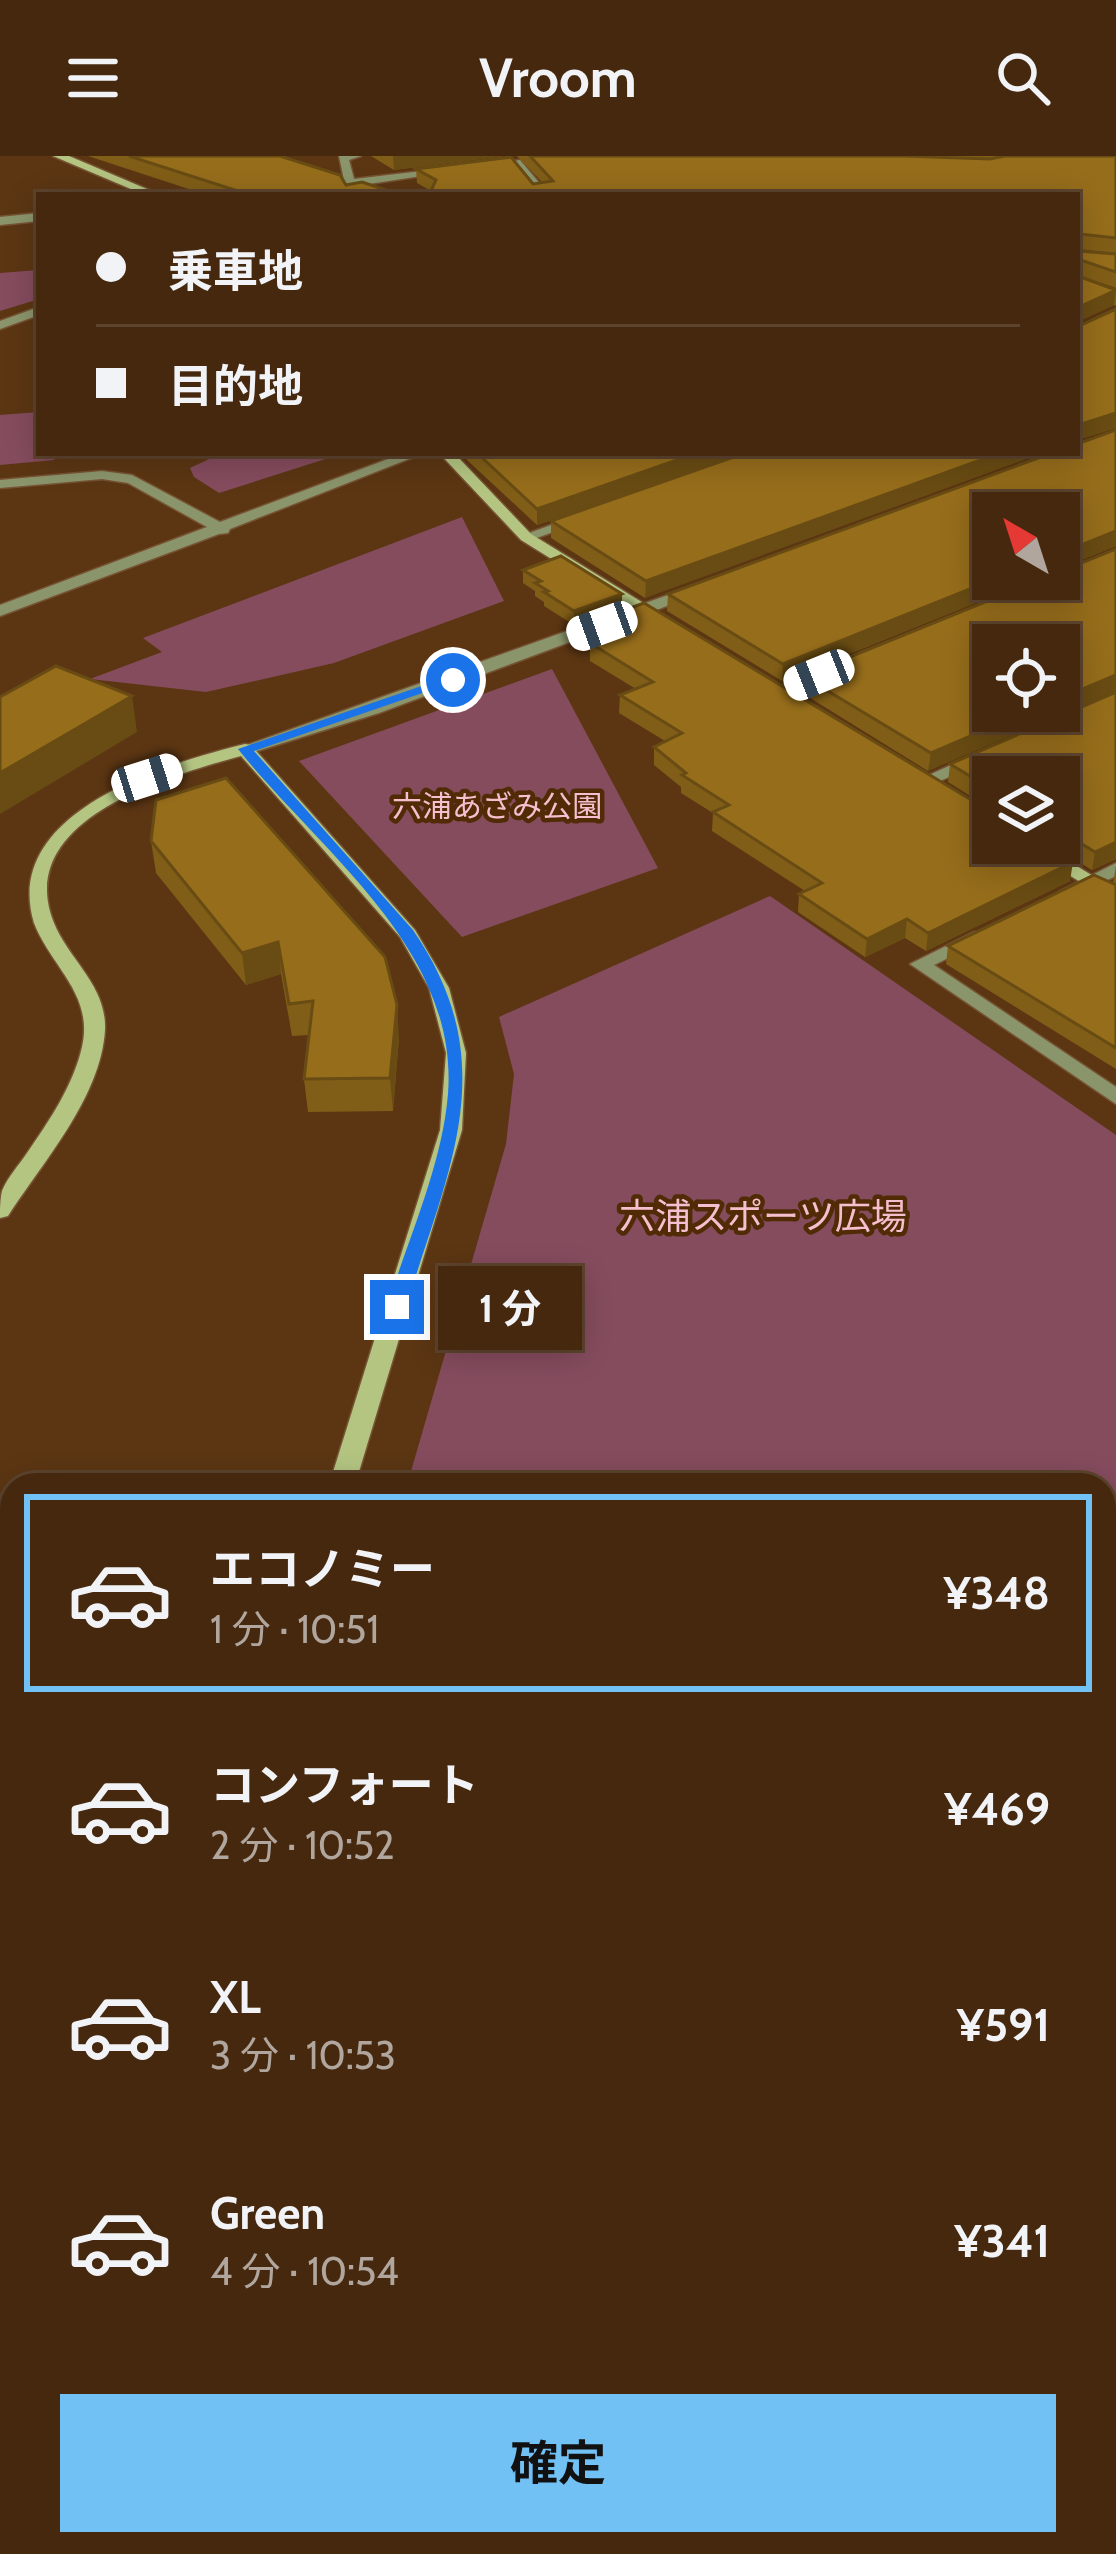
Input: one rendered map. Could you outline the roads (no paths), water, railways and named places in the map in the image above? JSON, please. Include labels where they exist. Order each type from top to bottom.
[{"type":"street","points":[[59,156],[148,192]]},
{"type":"street","points":[[355,156],[343,158],[351,189],[516,162],[541,192]]},
{"type":"street","points":[[0,220],[36,217]]},
{"type":"street","points":[[0,325],[36,312]]},
{"type":"street","points":[[0,611],[410,456]]},
{"type":"street","points":[[453,456],[526,537],[682,633]]},
{"type":"street","points":[[0,484],[102,475],[132,479],[223,530]]},
{"type":"street","points":[[526,537],[593,514]]},
{"type":"street","points":[[0,1211],[77,1085],[93,1045],[93,1009],[36,902],[41,864],[64,830],[104,798],[147,778],[245,749],[710,585]]},
{"type":"street","points":[[777,692],[841,666]]},
{"type":"street","points":[[758,680],[796,703]]},
{"type":"street","points":[[245,749],[407,934],[439,988],[456,1054],[451,1130],[346,1473]]},
{"type":"street","points":[[906,770],[933,786],[993,751]]},
{"type":"street","points":[[1060,864],[1116,898]]},
{"type":"street","points":[[1045,903],[1116,869]]},
{"type":"street","points":[[1003,924],[920,964],[1116,1097]]},
{"type":"park label","name":"六浦あざみ公園","points":[[497,807]]},
{"type":"park label","name":"六浦スポーツ広場","points":[[763,1216]]}]
